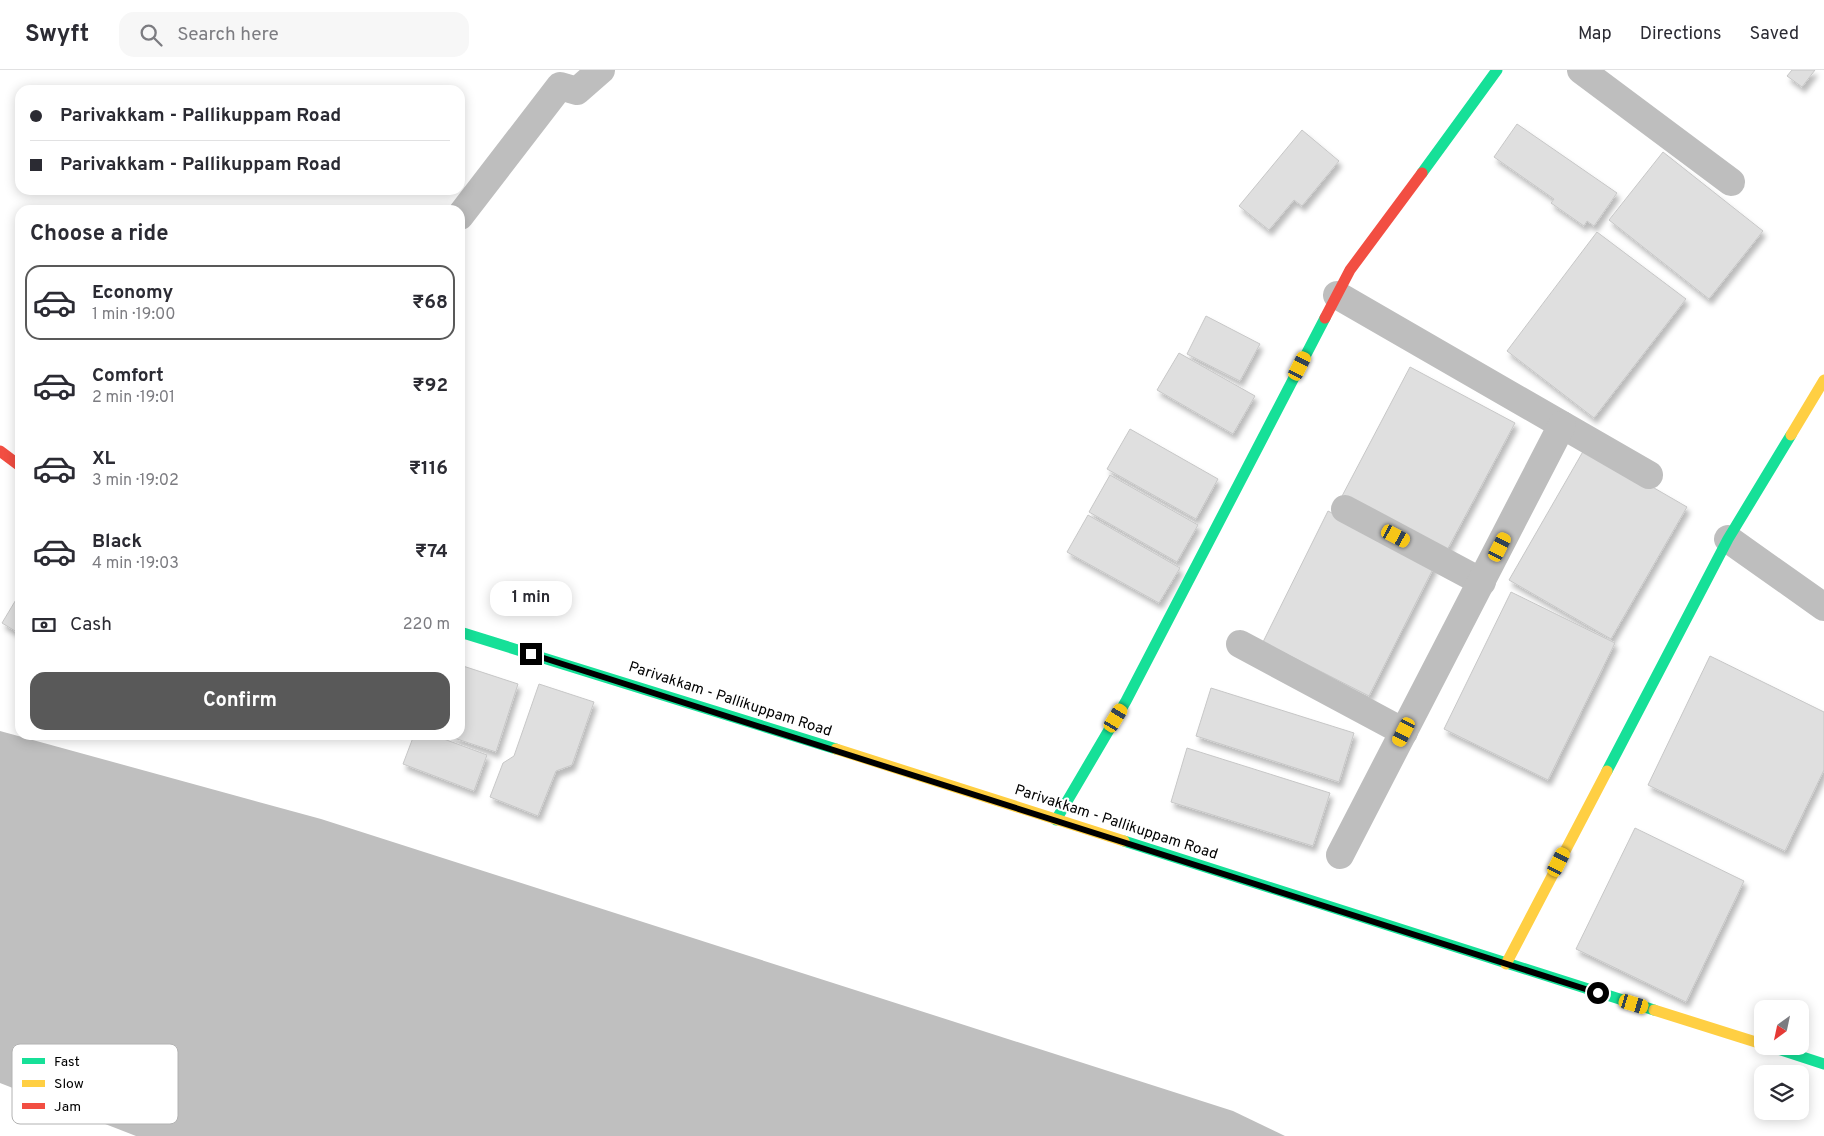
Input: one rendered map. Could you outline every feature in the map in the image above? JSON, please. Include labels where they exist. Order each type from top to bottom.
[{"type":"street","points":[[465,210],[560,86],[577,91],[601,70]]},
{"type":"street","points":[[1056,820],[1126,701],[1350,270],[1497,70]]},
{"type":"street","points":[[1582,70],[1731,182]]},
{"type":"street","points":[[1336,295],[1649,476]]},
{"type":"street","points":[[1506,964],[1728,538],[1824,380]]},
{"type":"street","points":[[1340,855],[1562,426]]},
{"type":"street","points":[[0,452],[15,462]]},
{"type":"street","points":[[1345,509],[1482,582]]},
{"type":"street","points":[[1728,538],[1824,607]]},
{"type":"street","name":"Parivakkam - Pallikuppam Road","points":[[465,634],[1754,1042]]},
{"type":"street","points":[[1240,644],[1404,732]]},
{"type":"street","points":[[1796,1055],[1824,1064]]},
{"type":"shaded area","points":[[0,731],[15,735],[15,740],[33,740],[321,819],[1233,1111],[1285,1136],[136,1136],[105,1124],[178,1124],[178,1044],[12,1044],[12,1088],[0,1083]]},
{"type":"building","points":[[1792,70],[1815,70],[1802,87],[1787,76]]},
{"type":"building","points":[[1517,124],[1617,193],[1594,226],[1587,221],[1584,226],[1551,203],[1554,199],[1494,157]]},
{"type":"building","points":[[1302,130],[1339,161],[1302,206],[1294,200],[1269,230],[1239,206]]},
{"type":"building","points":[[1663,152],[1763,231],[1709,299],[1609,220]]},
{"type":"building","points":[[1597,232],[1686,299],[1594,418],[1507,351]]},
{"type":"building","points":[[1206,316],[1260,344],[1240,381],[1187,354]]},
{"type":"building","points":[[1179,353],[1255,396],[1233,434],[1157,390]]},
{"type":"building","points":[[1410,367],[1515,423],[1445,554],[1341,498]]},
{"type":"building","points":[[1130,429],[1218,479],[1196,519],[1107,469]]},
{"type":"building","points":[[1585,448],[1687,507],[1611,639],[1509,580]]},
{"type":"building","points":[[1110,475],[1198,525],[1177,562],[1089,512]]},
{"type":"building","points":[[1328,511],[1435,565],[1369,696],[1263,642]]},
{"type":"building","points":[[1088,515],[1180,568],[1159,603],[1067,552]]},
{"type":"building","points":[[1511,592],[1615,643],[1548,780],[1444,729]]},
{"type":"building","points":[[15,601],[15,631],[2,623]]},
{"type":"building","points":[[1710,656],[1824,712],[1824,770],[1785,851],[1648,785]]},
{"type":"building","points":[[465,667],[518,684],[496,752],[460,740],[465,740]]},
{"type":"building","points":[[539,684],[594,702],[572,765],[556,771],[538,816],[490,797],[503,763],[514,756]]},
{"type":"building","points":[[1211,688],[1354,733],[1339,782],[1196,736]]},
{"type":"building","points":[[412,740],[446,740],[487,755],[474,791],[403,764]]},
{"type":"building","points":[[1187,748],[1330,793],[1313,846],[1171,802]]},
{"type":"building","points":[[1635,828],[1744,881],[1686,1002],[1576,949]]},
{"type":"traffic: fast","points":[[1422,173],[1497,70]]},
{"type":"traffic: fast","points":[[1056,820],[1126,701],[1325,318]]},
{"type":"traffic: fast","points":[[1607,771],[1728,539],[1791,435]]},
{"type":"traffic: fast","points":[[465,634],[836,749]]},
{"type":"traffic: fast","points":[[1124,841],[1654,1010]]},
{"type":"traffic: fast","points":[[1796,1055],[1824,1064]]},
{"type":"traffic: slow","points":[[1791,435],[1824,380]]},
{"type":"traffic: slow","points":[[836,749],[1124,841]]},
{"type":"traffic: slow","points":[[1506,964],[1607,771]]},
{"type":"traffic: slow","points":[[1654,1010],[1754,1041]]},
{"type":"traffic: jam","points":[[1325,318],[1350,270],[1422,173]]},
{"type":"traffic: jam","points":[[0,451],[15,462]]},
{"type":"route","points":[[531,654],[1598,993]]}]
